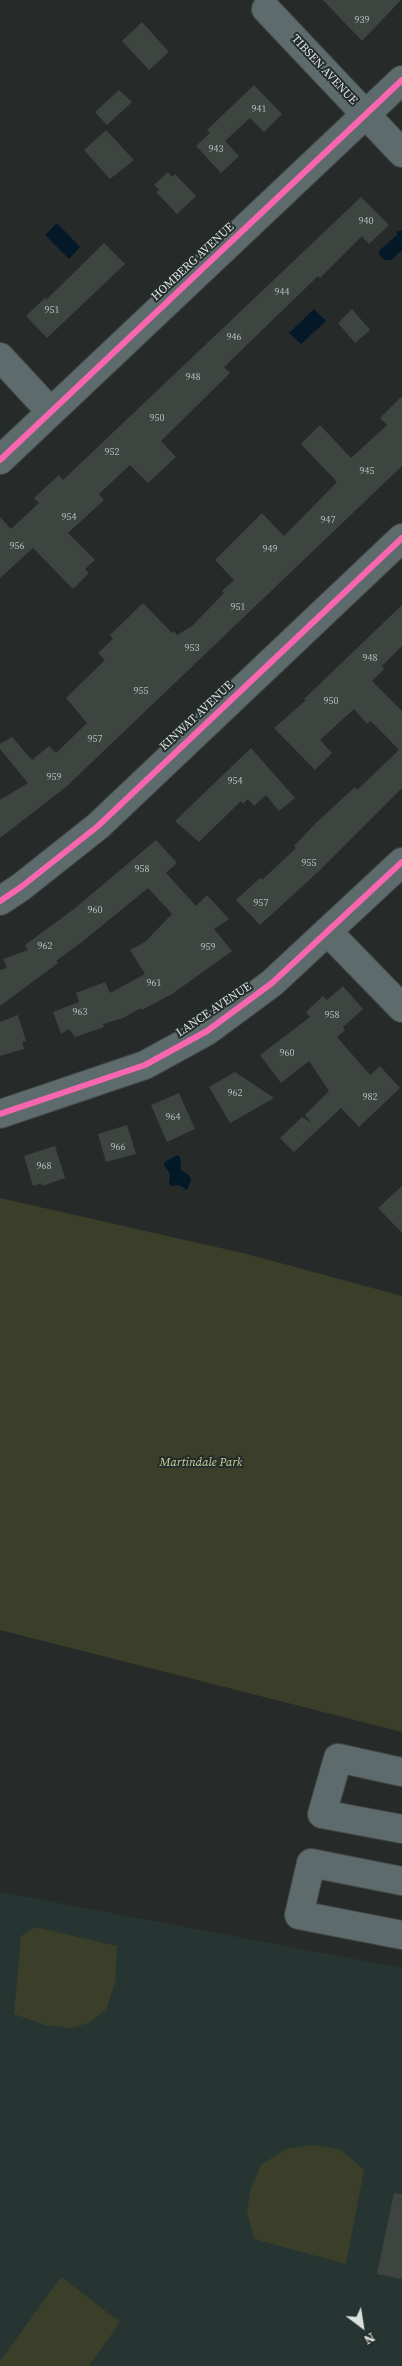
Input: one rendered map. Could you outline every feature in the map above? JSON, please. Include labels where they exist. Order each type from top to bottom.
[{"type":"street","name":"TIBSEN AVENUE","points":[[266,9],[402,153]]},
{"type":"street","name":"HOMBERG AVENUE","points":[[0,460],[402,80]]},
{"type":"street","points":[[0,356],[51,412]]},
{"type":"street","name":"KINWAT AVENUE","points":[[0,901],[21,887],[98,826],[402,538]]},
{"type":"street","name":"LANCE AVENUE","points":[[0,1114],[145,1065],[180,1046],[236,1011],[272,984],[402,862]]},
{"type":"street","points":[[328,932],[402,1008]]},
{"type":"street","points":[[402,1772],[338,1758],[322,1814],[402,1830]]},
{"type":"street","points":[[402,1881],[311,1864],[299,1915],[402,1935]]},
{"type":"shaded area","points":[[0,1892],[402,1968],[402,2366],[0,2366]]},
{"type":"green space","name":"Martindale Park","points":[[0,1198],[247,1254],[402,1296],[402,1732],[0,1630]]},
{"type":"green space","points":[[35,1927],[117,1946],[115,1983],[106,2009],[89,2023],[70,2028],[45,2025],[14,2014],[21,1936]]},
{"type":"green space","points":[[314,2145],[341,2150],[364,2170],[346,2264],[254,2239],[247,2212],[251,2188],[261,2165],[286,2149]]},
{"type":"green space","points":[[61,2277],[120,2322],[89,2366],[0,2366],[0,2361]]},
{"type":"water","points":[[57,223],[80,247],[69,259],[45,235]]},
{"type":"water","points":[[397,231],[402,231],[402,250],[391,260],[384,260],[379,255],[380,250],[397,235]]},
{"type":"water","points":[[314,309],[326,321],[301,344],[289,333]]},
{"type":"water","points":[[177,1155],[180,1157],[181,1170],[190,1176],[191,1180],[187,1190],[179,1185],[172,1186],[169,1184],[170,1174],[164,1165],[165,1162]]},
{"type":"building","points":[[323,0],[401,0],[362,41]]},
{"type":"building","points":[[142,22],[169,52],[149,70],[122,41]]},
{"type":"building","points":[[254,85],[282,114],[264,132],[250,118],[225,141],[239,156],[221,173],[196,146],[210,133],[207,130]]},
{"type":"building","points":[[119,90],[132,102],[107,125],[95,112]]},
{"type":"building","points":[[106,130],[134,160],[110,179],[84,150]]},
{"type":"building","points":[[168,172],[172,177],[175,174],[196,196],[177,214],[156,192],[159,190],[154,185]]},
{"type":"building","points":[[361,197],[389,225],[369,244],[362,236],[320,278],[318,276],[224,367],[230,373],[161,441],[176,457],[148,483],[130,465],[99,494],[104,500],[68,533],[95,560],[85,569],[89,573],[73,589],[33,548],[0,578],[0,517],[11,529],[39,503],[34,498],[59,475],[63,480]]},
{"type":"building","points":[[104,243],[125,264],[47,338],[26,316],[45,298],[46,300]]},
{"type":"building","points":[[352,309],[370,330],[355,343],[338,323]]},
{"type":"building","points":[[402,396],[402,466],[66,787],[0,838],[0,800],[28,783],[0,749],[0,744],[12,737],[32,760],[49,746],[56,753],[87,723],[66,698],[105,660],[98,653],[113,639],[110,635],[143,603],[172,633],[174,631],[177,635],[192,626],[234,580],[215,560],[262,513],[284,536],[337,482],[301,444],[320,425],[351,458],[387,425],[380,418]]},
{"type":"building","points":[[402,605],[402,646],[382,666],[384,669],[372,681],[402,711],[402,788],[319,871],[260,925],[236,900],[260,878],[262,880],[296,848],[294,846],[317,822],[355,787],[357,790],[399,750],[371,721],[367,724],[354,709],[320,740],[332,753],[315,770],[274,728],[306,700],[304,699]]},
{"type":"building","points":[[251,748],[295,798],[279,811],[266,795],[254,806],[248,799],[243,804],[241,801],[199,842],[175,821]]},
{"type":"building","points":[[156,840],[177,863],[166,873],[196,906],[207,895],[229,919],[214,929],[232,951],[172,994],[142,1010],[141,1008],[123,1018],[103,1024],[104,1027],[75,1037],[69,1029],[61,1034],[53,1012],[79,1002],[76,993],[105,982],[110,993],[145,974],[130,950],[145,942],[172,914],[148,888],[56,961],[58,963],[0,1006],[0,970],[7,968],[3,959],[28,950],[25,945],[74,909]]},
{"type":"building","points":[[343,986],[363,1009],[343,1027],[345,1030],[337,1037],[370,1075],[380,1066],[400,1088],[359,1127],[341,1108],[294,1152],[280,1138],[302,1117],[312,1123],[305,1115],[329,1091],[309,1061],[281,1083],[260,1055],[310,1017],[306,1012],[323,996],[327,1000]]},
{"type":"building","points":[[18,1015],[26,1041],[22,1042],[24,1049],[0,1056],[0,1022]]},
{"type":"building","points":[[235,1072],[274,1098],[230,1123],[209,1087]]},
{"type":"building","points":[[179,1093],[195,1129],[167,1142],[151,1105]]},
{"type":"building","points":[[127,1125],[136,1154],[106,1162],[98,1134]]},
{"type":"building","points":[[55,1146],[65,1178],[42,1186],[41,1183],[33,1186],[24,1156]]},
{"type":"building","points":[[402,1186],[402,1233],[378,1208]]},
{"type":"building","points":[[394,2193],[402,2194],[402,2279],[377,2274]]},
{"type":"cycle path","points":[[0,460],[402,80]]},
{"type":"cycle path","points":[[0,901],[21,887],[98,826],[402,538]]},
{"type":"cycle path","points":[[0,1114],[145,1065],[207,1031],[272,983],[402,862]]}]
